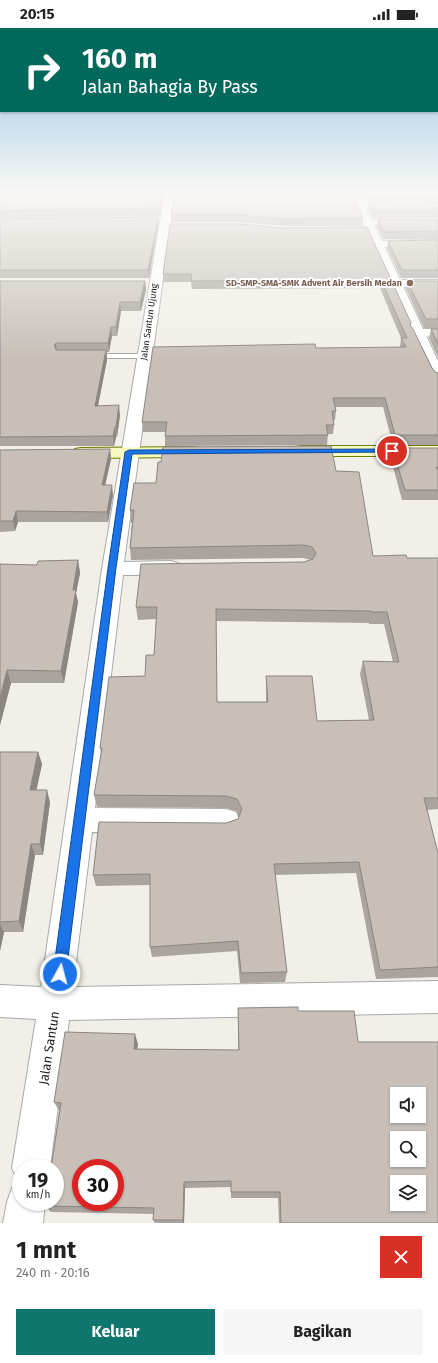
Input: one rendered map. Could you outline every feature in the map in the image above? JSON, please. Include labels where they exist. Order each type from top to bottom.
[{"type":"main road","points":[[287,452],[438,451]]},
{"type":"main road","points":[[68,453],[208,452]]},
{"type":"street","name":"Jalan Santun Ujung","points":[[129,452],[161,248]]},
{"type":"street","points":[[378,248],[438,377]]},
{"type":"street","points":[[140,284],[155,284]]},
{"type":"street","points":[[395,284],[438,284]]},
{"type":"street","points":[[417,333],[438,333]]},
{"type":"street","name":"Jalan Santun","points":[[32,1159],[56,1004],[112,568],[129,452]]},
{"type":"street","points":[[112,568],[192,567]]},
{"type":"street","points":[[79,820],[226,820]]},
{"type":"street","points":[[0,1001],[56,1004],[438,997]]},
{"type":"street","points":[[23,1223],[25,1211]]},
{"type":"lane","points":[[84,356],[144,356]]},
{"type":"building","points":[[0,248],[152,248],[148,270],[0,270]]},
{"type":"building","points":[[167,248],[377,248],[411,323],[410,325],[432,368],[438,373],[438,435],[395,435],[385,398],[333,398],[336,411],[332,411],[334,425],[326,425],[328,435],[165,436],[167,422],[142,422],[153,347],[315,344],[316,348],[406,347],[401,338],[407,338],[381,280],[191,281],[192,274],[163,274]]},
{"type":"building","points":[[391,248],[438,248],[438,270],[402,270]]},
{"type":"building","points":[[0,281],[145,281],[140,302],[120,302],[116,327],[111,327],[108,343],[56,343],[54,345],[56,350],[106,350],[95,406],[119,405],[116,427],[113,436],[0,437]]},
{"type":"building","points":[[407,281],[438,281],[438,319],[426,319]]},
{"type":"building","points":[[431,329],[438,329],[438,344]]},
{"type":"building","points":[[331,446],[336,471],[359,472],[373,556],[406,555],[407,558],[438,558],[438,798],[424,798],[438,853],[438,967],[380,970],[359,862],[274,864],[287,972],[241,973],[238,941],[150,947],[150,874],[93,875],[99,822],[226,823],[238,819],[242,809],[237,799],[226,796],[94,795],[102,748],[100,748],[109,677],[145,676],[146,655],[154,655],[157,607],[136,607],[141,564],[304,562],[313,559],[316,553],[312,547],[304,545],[130,548],[134,510],[130,510],[134,483],[156,483],[158,462],[161,462],[163,447]],"holes":[[[216,609],[387,612],[399,662],[363,661],[374,720],[317,721],[312,676],[266,676],[268,702],[217,702]]]},
{"type":"building","points":[[398,448],[438,448],[438,467],[436,467],[438,471],[438,490],[405,490],[395,457],[400,457]]},
{"type":"building","points":[[110,449],[102,485],[112,485],[107,512],[16,511],[13,521],[0,521],[0,450]]},
{"type":"building","points":[[78,560],[73,590],[76,590],[61,671],[7,670],[0,698],[0,564],[37,565],[38,561]]},
{"type":"building","points":[[0,752],[38,752],[30,790],[47,790],[40,844],[31,844],[19,921],[0,922]]},
{"type":"building","points":[[298,1007],[298,1011],[354,1011],[358,1042],[438,1042],[438,1223],[281,1223],[280,1192],[231,1192],[231,1181],[184,1182],[183,1220],[153,1220],[154,1208],[124,1207],[124,1159],[72,1159],[72,1206],[64,1206],[64,1159],[52,1159],[61,1103],[54,1102],[65,1032],[135,1034],[134,1049],[239,1050],[238,1008]]},
{"type":"place","name":"SD-SMP-SMA-SMK Advent Air Bersih Medan","points":[[410,283]]},
{"type":"route","points":[[60,974],[112,568],[129,452],[392,451]]}]
